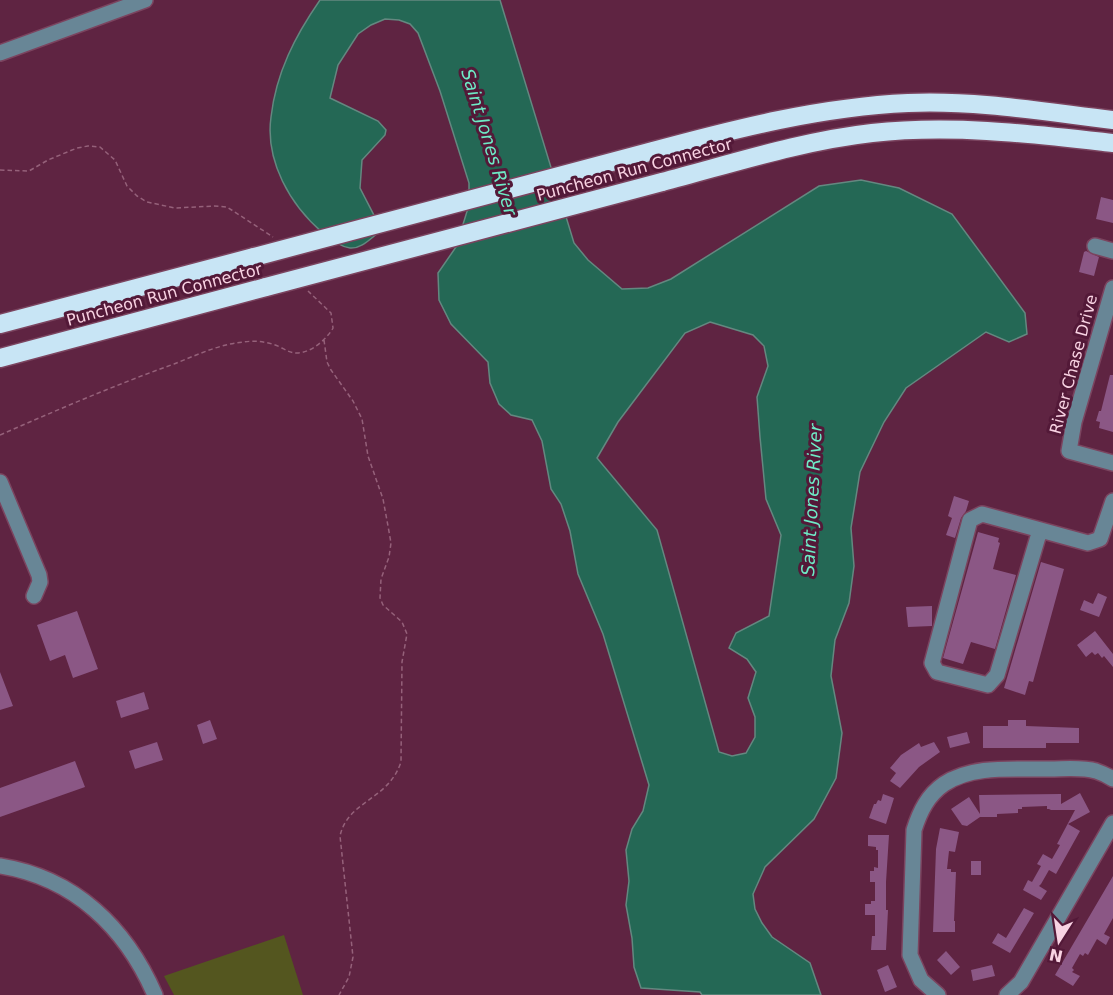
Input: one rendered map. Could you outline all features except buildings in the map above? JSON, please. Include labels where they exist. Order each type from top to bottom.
[{"type":"highway","name":"Puncheon Run Connector","points":[[0,324],[796,115],[891,104],[978,105],[1113,120]]},
{"type":"highway","name":"Puncheon Run Connector","points":[[0,358],[810,144],[897,130],[1005,131],[1113,143]]},
{"type":"street","points":[[0,53],[145,0]]},
{"type":"street","points":[[1095,246],[1113,250]]},
{"type":"street","name":"River Chase Drive","points":[[1113,288],[1074,422],[1069,450],[1113,463]]},
{"type":"street","points":[[0,482],[39,575],[38,589],[34,596]]},
{"type":"street","points":[[1040,530],[997,675],[988,685],[937,672],[932,663],[970,520],[982,514],[1088,543],[1100,539],[1113,501]]},
{"type":"street","points":[[938,995],[921,980],[910,955],[914,830],[918,816],[933,793],[945,783],[960,776],[996,770],[1080,769],[1095,771],[1113,779]]},
{"type":"street","points":[[1007,995],[1021,982],[1113,823]]},
{"type":"street","points":[[0,866],[41,877],[76,895],[93,908],[119,933],[131,949],[155,995]]},
{"type":"path","points":[[324,339],[327,362],[363,419],[368,456],[383,499],[391,543],[389,557],[381,579],[380,598],[383,605],[402,622],[407,634],[402,662],[401,762],[398,772],[389,785],[351,814],[340,836],[353,957],[349,977],[339,995]]},
{"type":"shaded area","points":[[284,935],[303,995],[174,995],[164,976]]},
{"type":"water","name":"Saint Jones River","points":[[320,0],[500,0],[574,243],[588,260],[622,289],[648,288],[671,279],[819,186],[861,180],[899,188],[952,214],[1025,313],[1027,334],[1009,342],[986,332],[906,388],[884,422],[860,472],[851,528],[854,566],[849,603],[835,640],[831,676],[842,733],[836,778],[814,819],[765,867],[753,894],[755,909],[772,937],[810,963],[821,995],[702,995],[700,992],[641,988],[634,967],[626,905],[629,881],[626,850],[632,829],[643,811],[649,785],[603,634],[578,574],[570,531],[561,504],[551,489],[542,441],[532,420],[511,415],[499,404],[490,383],[488,362],[451,324],[439,300],[438,273],[456,247],[469,205],[469,183],[440,91],[418,33],[410,24],[385,19],[358,34],[338,65],[330,98],[378,121],[386,130],[385,135],[362,160],[360,188],[379,225],[378,233],[358,247],[347,247],[336,242],[311,222],[290,196],[276,166],[270,133],[277,85],[282,70]],"holes":[[[710,322],[753,335],[764,346],[768,366],[757,397],[760,437],[766,499],[781,535],[769,616],[736,633],[729,648],[747,659],[756,672],[748,698],[755,717],[755,737],[746,753],[732,756],[719,752],[657,530],[597,458],[618,422],[685,333]]]}]
